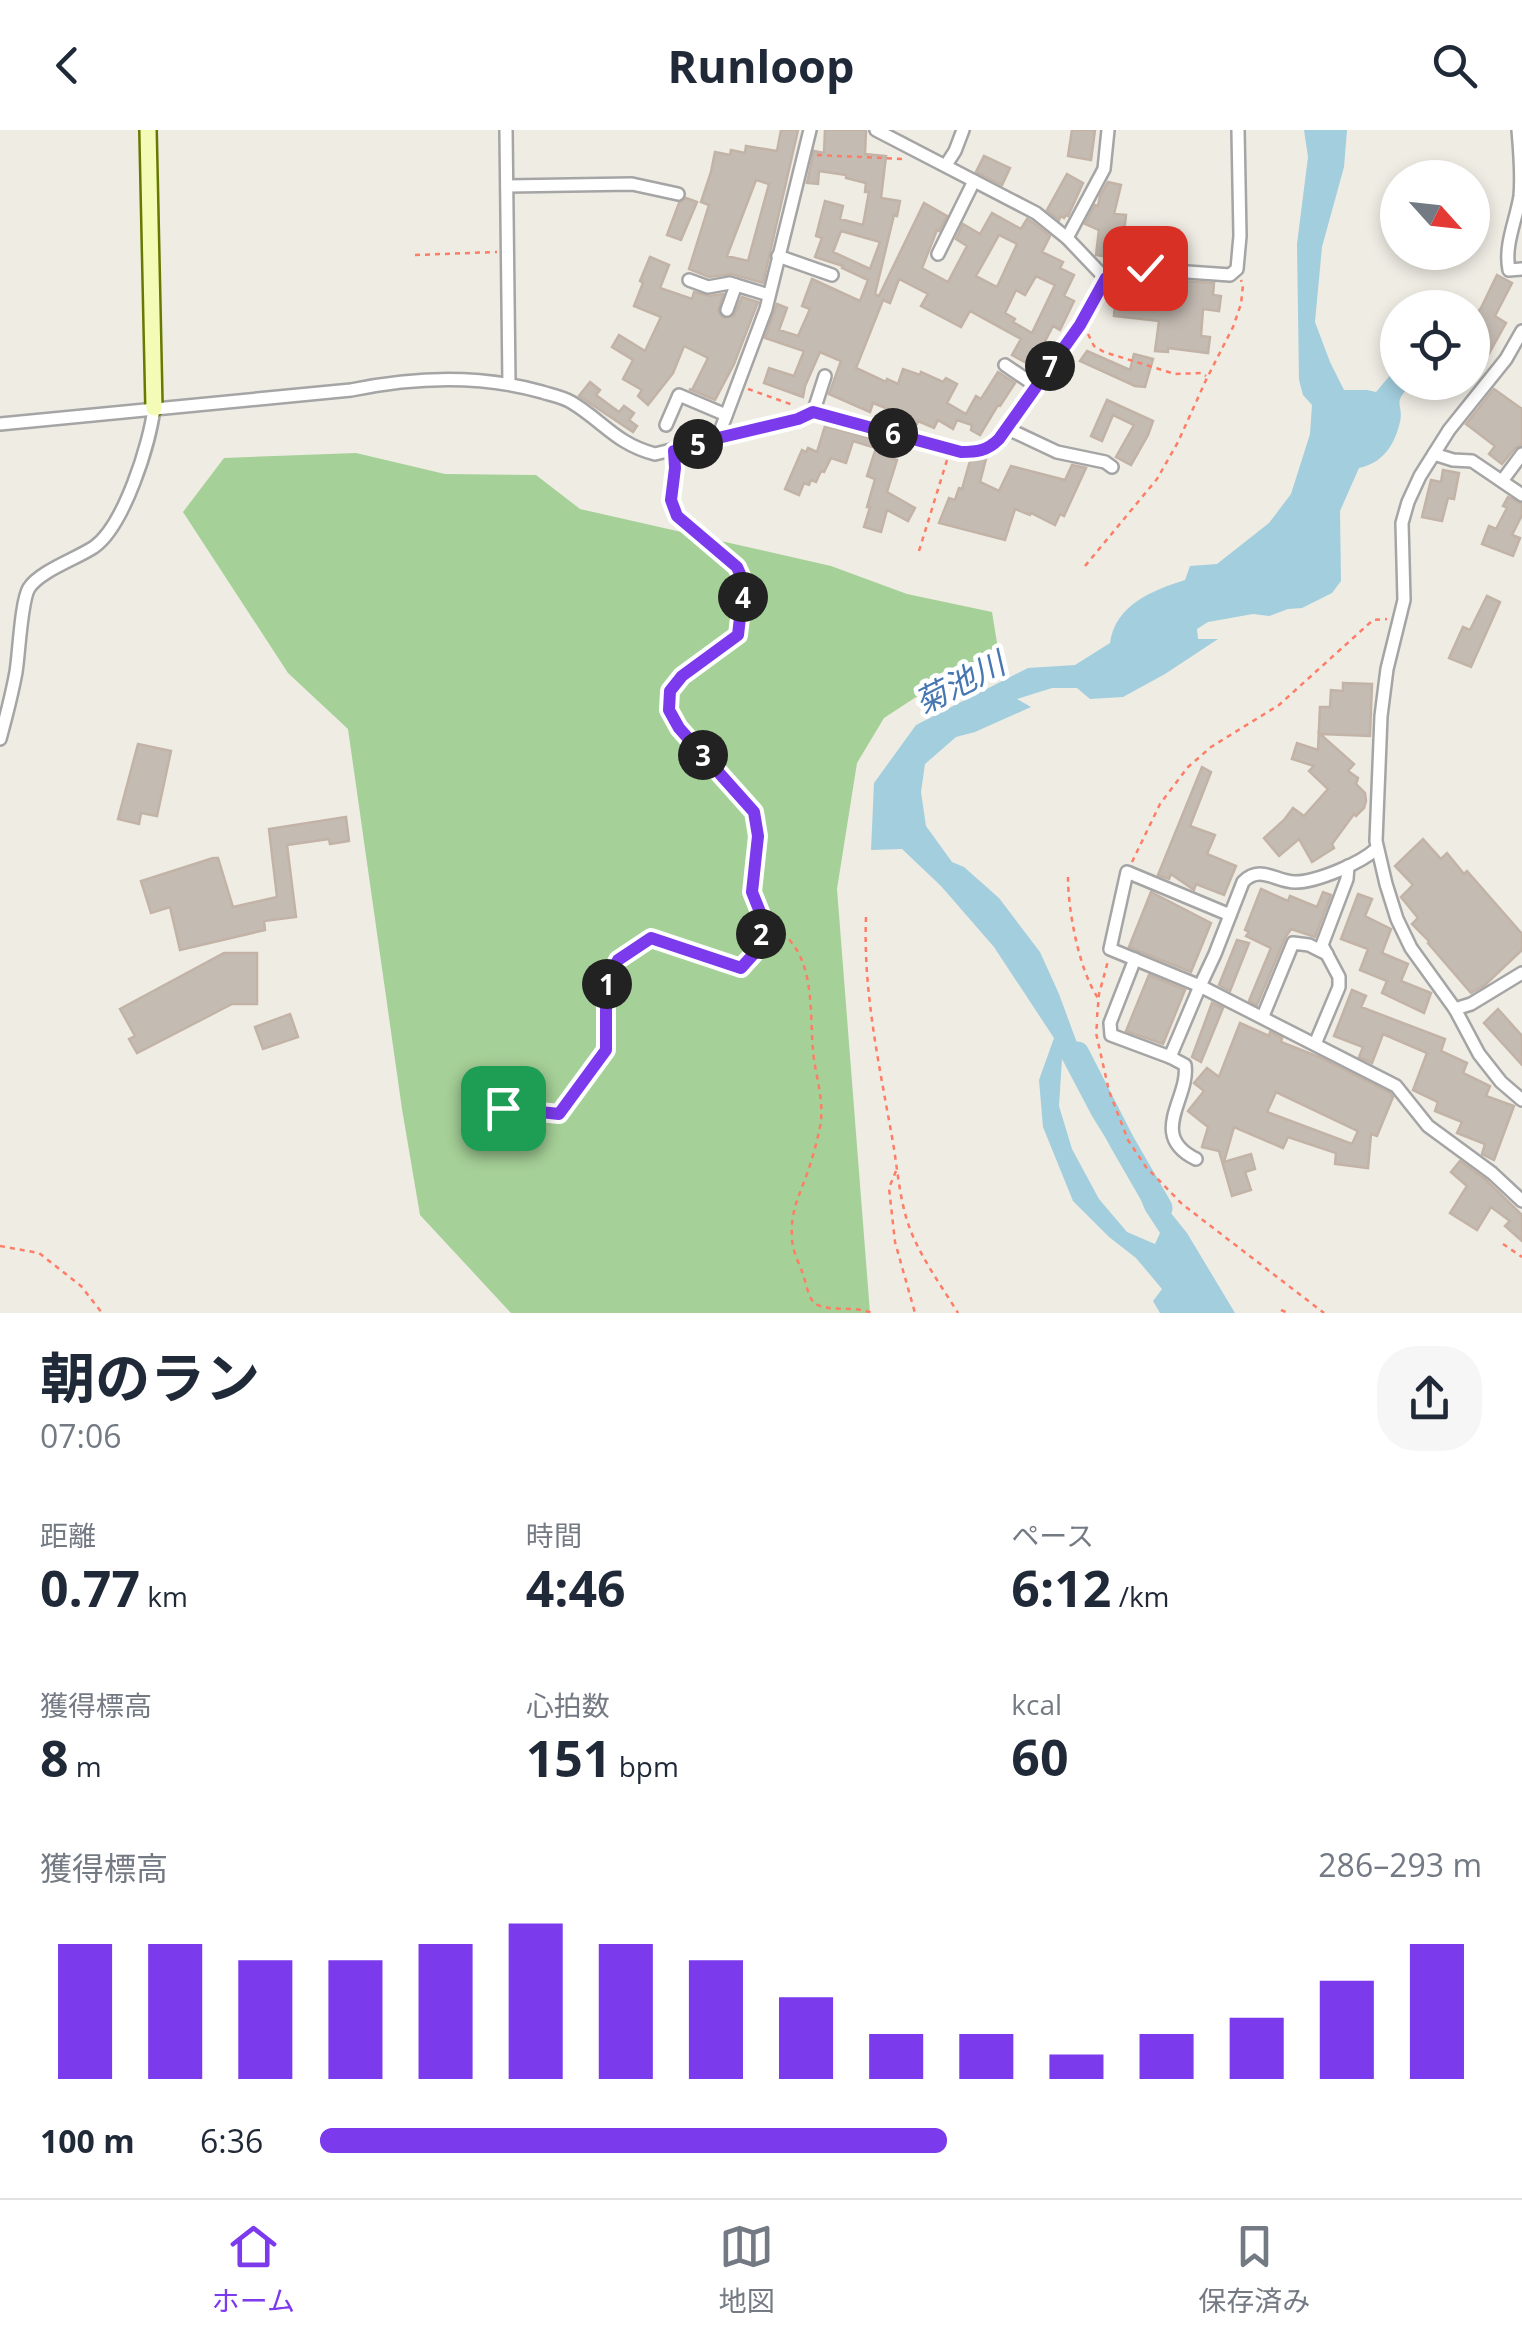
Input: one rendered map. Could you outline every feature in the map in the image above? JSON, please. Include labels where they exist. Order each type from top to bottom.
[{"type":"street","points":[[0,739],[14,683],[28,590],[108,534],[144,454],[154,408],[148,130]]},
{"type":"street","points":[[506,130],[509,384]]},
{"type":"street","points":[[718,438],[766,309],[810,130]]},
{"type":"street","points":[[876,130],[1025,206],[1067,238],[1106,278]]},
{"type":"street","points":[[946,165],[963,130]]},
{"type":"street","points":[[1067,238],[1104,169],[1108,130]]},
{"type":"street","points":[[0,424],[351,390],[388,382],[481,379],[570,402],[634,449],[655,454],[813,412],[961,452],[979,452],[991,447],[1006,428],[1080,325],[1106,278],[1130,268],[1230,275],[1236,269],[1240,236],[1238,130]]},
{"type":"street","points":[[1518,130],[1522,172],[1507,257],[1509,270],[1522,270]]},
{"type":"street","points":[[938,254],[974,181]]},
{"type":"street","points":[[507,186],[632,184],[678,194]]},
{"type":"street","points":[[778,256],[832,275]]},
{"type":"street","points":[[689,280],[708,287],[730,282],[769,295]]},
{"type":"street","points":[[727,310],[736,285]]},
{"type":"street","points":[[1522,331],[1506,358],[1449,430],[1408,502],[1402,522],[1405,588],[1382,702],[1376,849],[1401,930],[1455,1009],[1479,1054],[1501,1082],[1522,1100]]},
{"type":"street","points":[[1005,365],[1036,386]]},
{"type":"street","points":[[813,412],[825,376]]},
{"type":"street","points":[[666,425],[679,395],[726,416]]},
{"type":"street","points":[[1006,428],[1057,452],[1105,462],[1112,468]]},
{"type":"street","points":[[1434,454],[1472,461],[1522,494]]},
{"type":"street","points":[[1502,481],[1522,454]]},
{"type":"street","points":[[1170,1057],[1248,876],[1261,873],[1298,882],[1367,858],[1376,849]]},
{"type":"street","points":[[1315,1044],[1339,987],[1339,978],[1322,945],[1347,879],[1348,866]]},
{"type":"street","points":[[1230,915],[1127,872],[1110,950],[1200,986],[1396,1086],[1428,1126],[1522,1201]]},
{"type":"street","points":[[1263,1016],[1293,943],[1310,945],[1326,954]]},
{"type":"street","points":[[1135,959],[1110,1023],[1111,1035],[1184,1064],[1186,1078],[1171,1118],[1184,1153],[1196,1159]]},
{"type":"street","points":[[1455,1009],[1522,974]]},
{"type":"path","points":[[803,154],[912,160],[917,153]]},
{"type":"path","points":[[415,254],[508,252]]},
{"type":"path","points":[[1085,566],[1157,480],[1178,442],[1241,304],[1243,285],[1236,269]]},
{"type":"path","points":[[1080,325],[1094,346],[1104,352],[1175,374],[1202,373],[1207,377]]},
{"type":"path","points":[[737,385],[813,412]]},
{"type":"path","points":[[919,550],[950,449]]},
{"type":"path","points":[[503,1108],[559,1114],[606,1050],[606,985],[618,960],[651,938],[741,968],[759,948],[764,922],[752,892],[758,836],[754,812],[679,728],[669,710],[670,691],[682,676],[738,635],[744,583],[737,567],[677,516],[671,500],[674,451]]},
{"type":"path","points":[[1127,872],[1160,804],[1188,767],[1211,747],[1278,704],[1373,620],[1399,621]]},
{"type":"path","points":[[1068,877],[1068,898],[1086,981],[1099,999]]},
{"type":"path","points":[[866,917],[865,956],[873,1028],[900,1193],[911,1232],[958,1313]]},
{"type":"path","points":[[764,922],[790,939],[810,984],[813,1054],[822,1105],[808,1172],[793,1208],[792,1240],[812,1301],[834,1313],[863,1309],[872,1313]]},
{"type":"path","points":[[897,1170],[889,1188],[895,1242],[914,1313]]},
{"type":"path","points":[[1503,1244],[1522,1256]]},
{"type":"path","points":[[0,1246],[39,1253],[81,1286],[102,1313]]},
{"type":"path","points":[[1281,1310],[1288,1313]]},
{"type":"green space","points":[[356,453],[445,474],[536,475],[580,509],[831,566],[907,594],[992,612],[998,649],[884,718],[857,763],[837,889],[870,1313],[511,1313],[420,1215],[348,729],[288,673],[183,512],[224,458]]},
{"type":"water","points":[[1304,130],[1347,130],[1344,167],[1322,247],[1315,322],[1344,390],[1376,392],[1380,387],[1380,400],[1400,400],[1401,416],[1390,446],[1380,458],[1359,468],[1340,511],[1341,581],[1332,593],[1302,608],[1269,616],[1253,614],[1208,622],[1197,629],[1198,639],[1218,639],[1123,697],[1090,699],[1077,688],[1052,688],[1017,699],[1031,707],[956,737],[925,764],[921,792],[926,826],[952,862],[964,867],[999,898],[1040,952],[1113,1141],[1187,1233],[1235,1313],[1160,1313],[1153,1301],[1162,1289],[1136,1258],[1073,1201],[1043,1127],[1039,1080],[1054,1038],[994,947],[941,886],[902,849],[871,850],[874,783],[916,725],[1028,668],[1075,665],[1110,643],[1119,619],[1137,601],[1185,580],[1190,566],[1217,564],[1269,523],[1291,494],[1310,434],[1312,405],[1303,395],[1299,380],[1297,244],[1308,157]],"holes":[[[1062,1059],[1160,1233],[1155,1244],[1127,1232],[1099,1199],[1072,1149],[1059,1106]]]},
{"type":"building","points":[[781,130],[798,130],[763,283],[732,274],[709,277],[689,269],[709,205],[701,202],[715,152],[745,153],[746,146],[777,151]],"holes":[[[756,180],[769,184],[748,261],[727,256]]]},
{"type":"building","points":[[825,130],[866,130],[865,154],[886,156],[881,198],[900,201],[875,294],[879,296],[924,203],[947,216],[922,268],[948,282],[967,246],[956,239],[963,224],[980,234],[992,213],[1021,229],[1027,219],[1031,221],[1050,236],[1042,252],[1063,262],[1060,268],[1074,275],[1064,296],[1074,301],[1060,330],[1053,326],[1032,366],[1012,355],[1021,339],[970,311],[961,327],[921,306],[928,294],[899,279],[890,303],[883,300],[856,368],[898,384],[903,369],[943,382],[946,378],[957,384],[947,403],[966,414],[998,372],[1015,383],[980,435],[971,430],[972,425],[957,420],[953,429],[938,420],[934,428],[873,403],[870,412],[829,394],[841,361],[820,352],[803,397],[764,383],[769,368],[794,376],[804,351],[765,338],[777,304],[787,308],[779,330],[798,336],[810,309],[802,306],[812,279],[860,301],[868,280],[815,257],[822,238],[816,236],[825,201],[843,206],[840,219],[863,225],[869,192],[865,192],[866,183],[819,171],[818,184],[807,183],[814,151],[824,153]],"holes":[[[841,231],[880,242],[870,269],[833,252]],[[999,235],[1017,244],[997,287],[976,276]],[[1036,276],[1055,285],[1032,333],[1005,313],[1016,290],[1025,295]]]},
{"type":"building","points":[[1072,130],[1095,130],[1091,160],[1068,156]]},
{"type":"building","points":[[984,156],[1010,168],[1002,185],[976,172]]},
{"type":"building","points":[[1067,174],[1083,183],[1068,216],[1059,220],[1047,210]]},
{"type":"building","points":[[1108,182],[1121,185],[1114,214],[1126,215],[1123,242],[1117,242],[1115,258],[1096,255],[1099,230],[1085,224]]},
{"type":"building","points":[[686,198],[697,202],[681,240],[667,235],[679,203]]},
{"type":"building","points":[[650,257],[669,265],[660,288],[692,299],[694,292],[723,294],[718,311],[723,318],[734,316],[742,297],[758,302],[715,400],[689,389],[692,390],[708,358],[684,346],[673,373],[648,405],[638,396],[642,390],[623,379],[633,360],[612,347],[619,335],[645,351],[661,317],[634,306]]},
{"type":"building","points":[[1497,275],[1512,283],[1495,316],[1506,323],[1490,352],[1490,290]]},
{"type":"building","points":[[1133,278],[1214,283],[1213,295],[1221,296],[1219,311],[1203,309],[1201,336],[1210,337],[1208,353],[1168,348],[1168,352],[1155,351],[1159,321],[1114,316],[1115,304],[1122,305],[1126,281]]},
{"type":"building","points":[[1087,351],[1130,370],[1134,354],[1153,359],[1145,387],[1080,361]]},
{"type":"building","points":[[590,382],[600,390],[596,395],[619,412],[624,406],[634,413],[629,420],[637,426],[633,432],[579,396]]},
{"type":"building","points":[[1494,389],[1522,409],[1522,445],[1502,464],[1489,454],[1495,446],[1466,424],[1485,400],[1490,400]]},
{"type":"building","points":[[1107,400],[1153,421],[1131,465],[1116,457],[1134,425],[1113,415],[1102,441],[1091,436]]},
{"type":"building","points":[[825,426],[897,445],[892,458],[897,460],[887,492],[915,508],[908,521],[887,510],[881,532],[864,527],[875,479],[867,476],[876,448],[853,441],[846,463],[831,458],[816,482],[804,483],[799,495],[785,489],[802,450],[817,452]]},
{"type":"building","points":[[986,459],[980,482],[999,491],[1011,466],[1065,480],[1072,465],[1086,468],[1064,516],[1060,514],[1055,525],[1015,509],[1005,540],[939,523],[949,498],[955,500],[959,488],[962,489],[970,461]]},
{"type":"building","points":[[1443,470],[1459,473],[1454,499],[1448,498],[1442,521],[1422,517],[1431,480],[1441,482]]},
{"type":"building","points":[[1508,497],[1522,504],[1522,515],[1512,535],[1520,538],[1513,556],[1482,544],[1489,526],[1496,529]]},
{"type":"building","points":[[1487,596],[1500,602],[1471,667],[1449,658],[1463,627],[1470,630]]},
{"type":"building","points":[[1343,683],[1372,684],[1370,736],[1320,734],[1354,764],[1348,771],[1358,778],[1356,784],[1365,793],[1364,808],[1354,814],[1332,844],[1334,848],[1312,862],[1299,839],[1279,856],[1264,838],[1293,808],[1304,816],[1328,789],[1309,771],[1314,766],[1292,759],[1297,743],[1318,750],[1320,707],[1330,707],[1331,690],[1343,691]]},
{"type":"building","points":[[138,744],[171,751],[157,816],[141,813],[139,824],[118,819]]},
{"type":"building","points":[[1202,767],[1211,772],[1190,826],[1215,835],[1207,854],[1236,866],[1224,895],[1196,884],[1194,890],[1171,874],[1169,879],[1158,875]]},
{"type":"building","points":[[346,817],[349,841],[330,844],[329,839],[287,845],[296,917],[264,921],[265,930],[180,950],[170,907],[151,913],[141,881],[213,858],[218,858],[233,907],[277,897],[269,829]]},
{"type":"building","points":[[1423,839],[1441,859],[1447,853],[1464,874],[1467,871],[1522,934],[1522,950],[1471,993],[1412,924],[1418,918],[1401,897],[1413,885],[1395,866]]},
{"type":"building","points":[[1261,889],[1288,901],[1290,896],[1317,907],[1323,892],[1331,895],[1315,937],[1291,929],[1257,1005],[1249,1001],[1271,948],[1246,936],[1249,932],[1245,930]]},
{"type":"building","points":[[1151,892],[1211,923],[1191,972],[1129,947]]},
{"type":"building","points":[[1358,894],[1372,899],[1365,916],[1391,929],[1382,953],[1408,964],[1401,981],[1431,993],[1424,1013],[1382,993],[1387,981],[1360,970],[1368,949],[1341,939]]},
{"type":"building","points":[[1237,940],[1249,943],[1230,991],[1219,985]]},
{"type":"building","points":[[224,953],[257,953],[257,1004],[232,1004],[137,1053],[129,1039],[135,1036],[120,1009]]},
{"type":"building","points":[[1149,975],[1185,990],[1163,1044],[1126,1031]]},
{"type":"building","points":[[1352,990],[1366,996],[1361,1007],[1445,1039],[1441,1051],[1467,1063],[1463,1073],[1490,1086],[1486,1096],[1514,1106],[1494,1160],[1482,1154],[1485,1144],[1457,1133],[1462,1122],[1435,1111],[1438,1102],[1413,1090],[1427,1053],[1383,1034],[1372,1063],[1359,1057],[1363,1047],[1334,1036]]},
{"type":"building","points":[[1212,1003],[1223,1008],[1201,1062],[1192,1057]]},
{"type":"building","points":[[1498,1009],[1522,1036],[1522,1065],[1484,1023]]},
{"type":"building","points":[[290,1014],[298,1037],[263,1049],[255,1027]]},
{"type":"building","points":[[1240,1023],[1269,1036],[1270,1032],[1282,1038],[1281,1042],[1319,1057],[1393,1097],[1377,1136],[1371,1134],[1368,1168],[1335,1164],[1336,1153],[1288,1137],[1283,1148],[1234,1127],[1224,1162],[1251,1154],[1255,1169],[1245,1172],[1251,1190],[1232,1196],[1219,1151],[1202,1147],[1208,1127],[1188,1111],[1204,1091],[1194,1083],[1207,1068],[1219,1077]],"holes":[[[1276,1092],[1358,1131],[1352,1144],[1267,1112]]]},
{"type":"building","points":[[1460,1161],[1522,1215],[1522,1241],[1505,1226],[1510,1221],[1491,1207],[1477,1230],[1450,1213],[1467,1186],[1451,1172]]},
{"type":"waterway","name":"菊池川","points":[[1077,1054],[1160,1208]]},
{"type":"route","points":[[503,1108],[559,1114],[606,1050],[606,985],[618,960],[651,938],[741,968],[759,948],[764,922],[752,892],[758,836],[754,812],[679,728],[669,710],[670,691],[682,676],[738,635],[744,583],[737,567],[677,516],[671,500],[674,451],[813,412],[961,452],[979,452],[999,439],[1080,325],[1106,278],[1130,268],[1145,268]]}]
